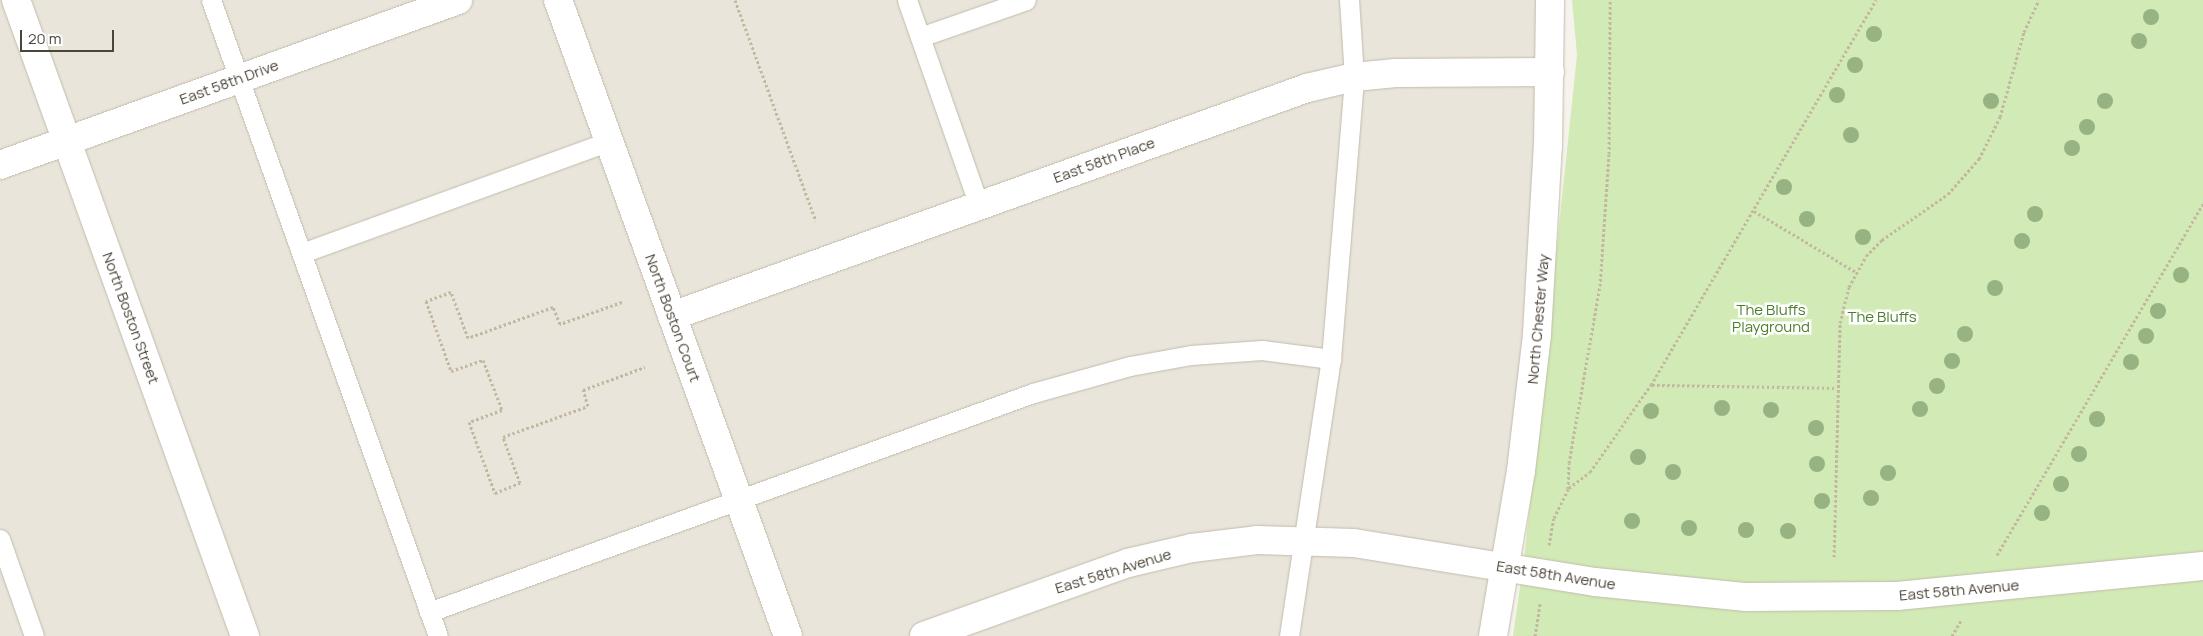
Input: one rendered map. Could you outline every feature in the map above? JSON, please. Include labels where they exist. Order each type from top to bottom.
[{"type":"street","name":"North Boston Street","points":[[16,0],[245,636]]},
{"type":"street","name":"East 58th Drive","points":[[0,165],[458,0]]},
{"type":"street","name":"North Boston Court","points":[[558,0],[737,500],[788,636]]},
{"type":"street","name":"North Chester Way","points":[[1493,636],[1530,406],[1544,252],[1550,72],[1550,0]]},
{"type":"street","name":"East 58th Place","points":[[672,316],[1278,97],[1354,77],[1396,73],[1550,72]]},
{"type":"street","name":"East 58th Avenue","points":[[924,636],[1097,573],[1160,555],[1224,543],[1306,539],[1354,542],[1504,568],[1644,588],[1797,598],[1897,596],[2203,566]]},
{"type":"lane","points":[[210,0],[438,636]]},
{"type":"lane","points":[[907,0],[979,206]]},
{"type":"lane","points":[[920,37],[1026,0]]},
{"type":"lane","points":[[1289,636],[1306,539],[1332,360],[1354,77],[1349,0]]},
{"type":"lane","points":[[302,253],[609,141]]},
{"type":"lane","points":[[429,612],[1033,393],[1130,366],[1191,356],[1262,350],[1332,360]]},
{"type":"lane","points":[[0,538],[34,636]]},
{"type":"path","points":[[735,0],[816,221]]},
{"type":"path","points":[[1551,533],[1554,518],[1568,489],[1569,463],[1593,333],[1604,241],[1610,112],[1610,0]]},
{"type":"path","points":[[1568,489],[1590,472],[1651,385],[1876,0]]},
{"type":"path","points":[[1834,557],[1840,322],[1856,272],[1882,240],[1948,194],[1978,159],[2003,110],[2024,32],[2038,0]]},
{"type":"path","points":[[2002,546],[2203,204]]},
{"type":"path","points":[[1754,211],[1856,272]]},
{"type":"path","points":[[622,302],[560,324],[553,307],[468,338],[451,292],[426,301],[451,371],[483,360],[502,410],[469,422],[495,493],[520,484],[503,437],[588,406],[583,390],[645,367]]},
{"type":"path","points":[[1651,385],[1837,388]]},
{"type":"path","points":[[1535,636],[1538,614]]},
{"type":"path","points":[[1952,636],[1963,617]]},
{"type":"shaded area","points":[[0,0],[1542,0],[1534,272],[1485,636],[0,636]]},
{"type":"green space","name":"The Bluffs","points":[[1572,0],[2203,0],[2203,636],[1513,636],[1525,551],[1577,55]]},
{"type":"park label","name":"The Bluffs Playground","points":[[1771,318]]}]
